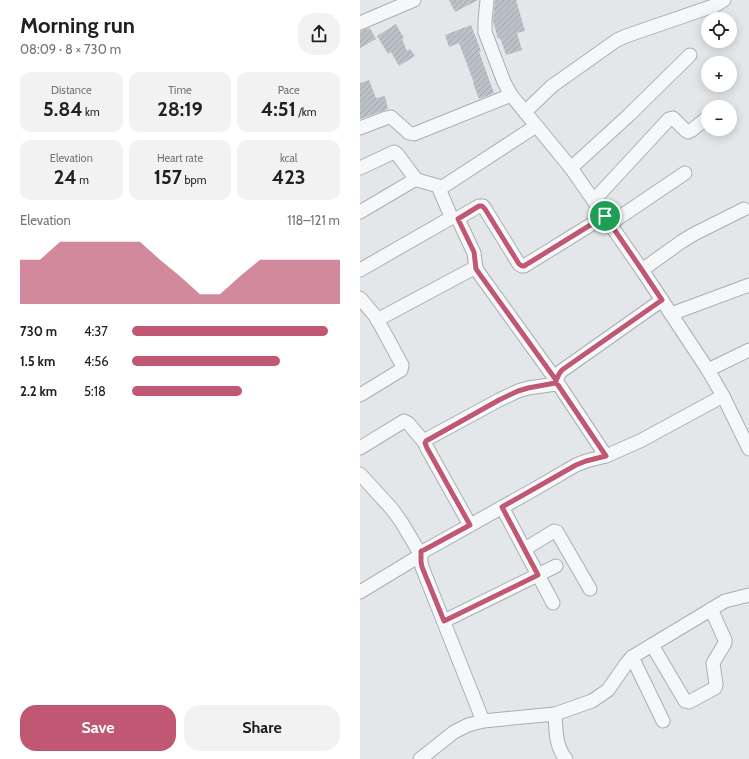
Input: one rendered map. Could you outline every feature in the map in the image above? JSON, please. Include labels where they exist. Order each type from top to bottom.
[{"type":"street","points":[[360,23],[414,0]]},
{"type":"street","points":[[487,0],[485,32],[504,82],[511,95],[571,168],[642,270],[708,370],[723,396],[749,449]]},
{"type":"street","points":[[525,112],[552,86],[617,40],[716,5],[724,0]]},
{"type":"street","points":[[571,168],[629,115],[690,55]]},
{"type":"street","points":[[360,128],[386,118],[391,118],[409,133],[414,134],[511,95]]},
{"type":"street","points":[[594,200],[669,119],[673,118],[688,132],[701,123]]},
{"type":"street","points":[[360,270],[449,219],[451,216],[440,191],[442,187],[536,126]]},
{"type":"street","points":[[360,168],[394,152],[416,179],[442,187]]},
{"type":"street","points":[[606,456],[556,382],[477,271],[474,252],[458,219],[479,206],[482,206],[519,264],[524,266],[608,220],[685,173]]},
{"type":"street","points":[[360,212],[416,179]]},
{"type":"street","points":[[642,270],[681,242],[744,209]]},
{"type":"street","points":[[377,320],[476,267]]},
{"type":"street","points":[[671,314],[748,288]]},
{"type":"street","points":[[556,382],[562,370],[662,300]]},
{"type":"street","points":[[360,395],[401,370],[402,367],[402,364],[377,320],[362,304]]},
{"type":"street","points":[[708,370],[749,350]]},
{"type":"street","points":[[425,443],[428,439],[499,400],[523,390],[556,382]]},
{"type":"street","points":[[360,592],[424,550],[576,465],[606,456],[640,441],[723,396]]},
{"type":"street","points":[[360,448],[404,421],[408,423],[425,443],[470,525]]},
{"type":"street","points":[[360,474],[392,509],[421,553],[422,567],[483,720]]},
{"type":"street","points":[[502,507],[554,603]]},
{"type":"street","points":[[525,549],[554,531],[557,532],[590,589]]},
{"type":"street","points":[[444,621],[556,566]]},
{"type":"street","points":[[420,759],[454,732],[468,725],[483,720],[555,714],[592,701],[608,690],[632,657],[725,600],[749,595]]},
{"type":"street","points":[[652,645],[685,701],[689,702],[715,688],[714,661],[725,646],[725,640],[711,609]]},
{"type":"street","points":[[632,657],[663,721]]},
{"type":"street","points":[[555,714],[557,743],[562,755],[566,759]]},
{"type":"building","points":[[449,0],[478,0],[455,12]]},
{"type":"building","points":[[495,0],[516,0],[525,31],[517,33],[522,50],[506,55],[500,38],[498,39],[493,21]]},
{"type":"building","points":[[396,24],[404,38],[402,39],[407,51],[410,49],[415,56],[399,66],[391,52],[388,54],[377,36]]},
{"type":"building","points":[[471,25],[494,93],[479,99],[459,43],[449,47],[445,35]]},
{"type":"building","points":[[370,28],[376,39],[360,48],[360,31]]},
{"type":"building","points":[[369,80],[376,98],[385,96],[388,109],[360,119],[360,83]]},
{"type":"route","points":[[605,216],[524,266],[520,266],[482,206],[479,206],[458,219],[473,249],[476,269],[556,380],[555,383],[518,391],[499,400],[428,439],[425,443],[470,525],[421,551],[422,567],[444,621],[538,575],[502,507],[582,462],[606,456],[558,385],[555,383],[556,380],[562,370],[662,300],[605,216]]}]
